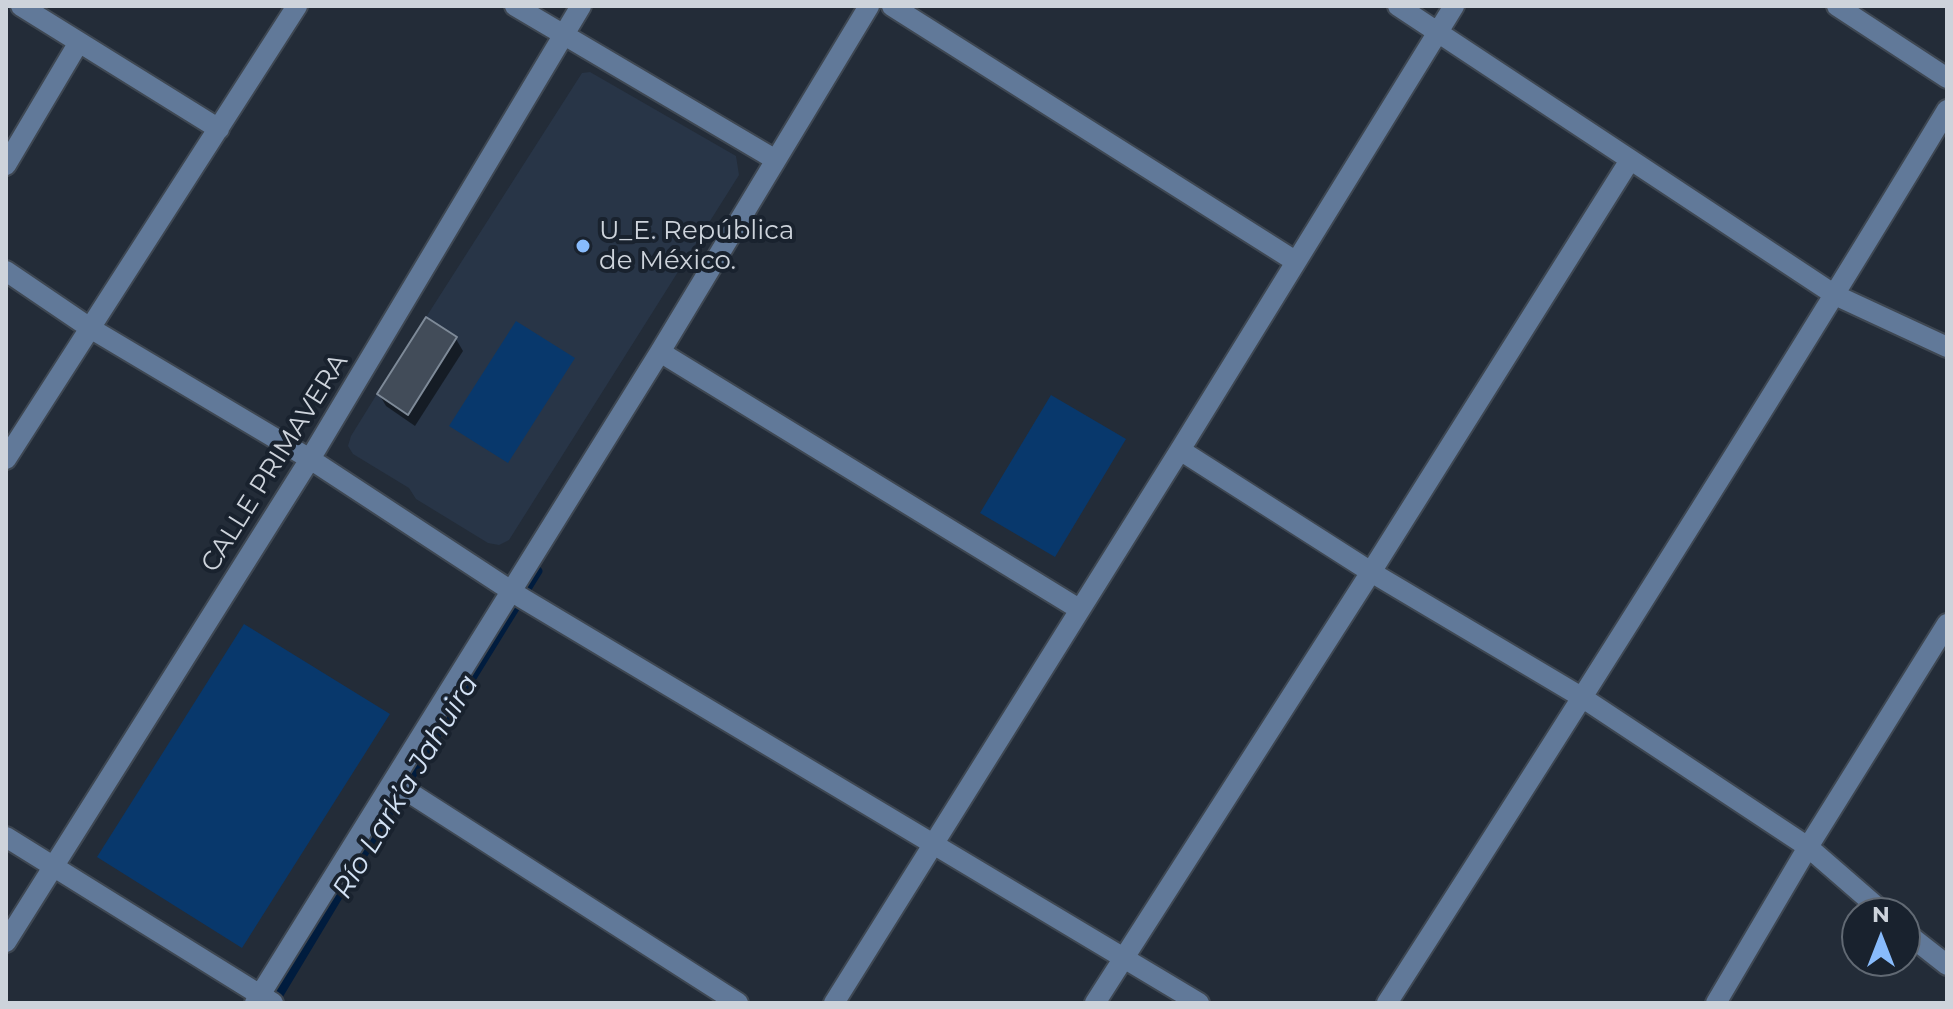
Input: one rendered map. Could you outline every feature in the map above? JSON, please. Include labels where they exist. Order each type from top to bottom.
[{"type":"street","points":[[21,6],[219,129]]},
{"type":"street","points":[[6,459],[297,6]]},
{"type":"street","points":[[515,6],[776,160]]},
{"type":"street","name":"CALLE PRIMAVERA","points":[[6,942],[310,459],[581,6]]},
{"type":"street","points":[[6,837],[262,1000],[869,6]]},
{"type":"street","points":[[892,6],[1295,261]]},
{"type":"street","points":[[1398,6],[1835,295],[1947,347]]},
{"type":"street","points":[[834,1003],[1454,6]]},
{"type":"street","points":[[1837,6],[1947,78]]},
{"type":"street","points":[[6,165],[79,42]]},
{"type":"street","points":[[1387,1003],[1583,698],[1947,110]]},
{"type":"street","points":[[1095,1003],[1630,160]]},
{"type":"street","points":[[6,271],[90,328],[310,459],[512,591],[1199,1003]]},
{"type":"street","points":[[660,352],[1079,609]]},
{"type":"street","points":[[1180,450],[1371,572],[1583,698],[1808,847],[1866,897]]},
{"type":"street","points":[[1716,1003],[1808,847],[1947,624]]},
{"type":"street","points":[[393,782],[738,1003]]},
{"type":"street","points":[[1921,945],[1947,965]]},
{"type":"shaded area","name":"U_E. República de México.","points":[[590,72],[736,156],[739,175],[509,540],[499,545],[488,543],[416,499],[409,488],[353,454],[348,446],[377,394],[582,73]]},
{"type":"shaded area","points":[[516,321],[575,358],[508,463],[449,426]]},
{"type":"shaded area","points":[[1051,395],[1126,439],[1055,557],[980,513]]},
{"type":"shaded area","points":[[244,624],[390,714],[242,948],[97,857]]},
{"type":"building","points":[[426,317],[457,337],[408,415],[377,394]]},
{"type":"waterway","name":"Río Lark’a Jahuira","points":[[274,1003],[538,571]]},
{"type":"place","name":"U_E. República de México.","points":[[583,246]]}]
